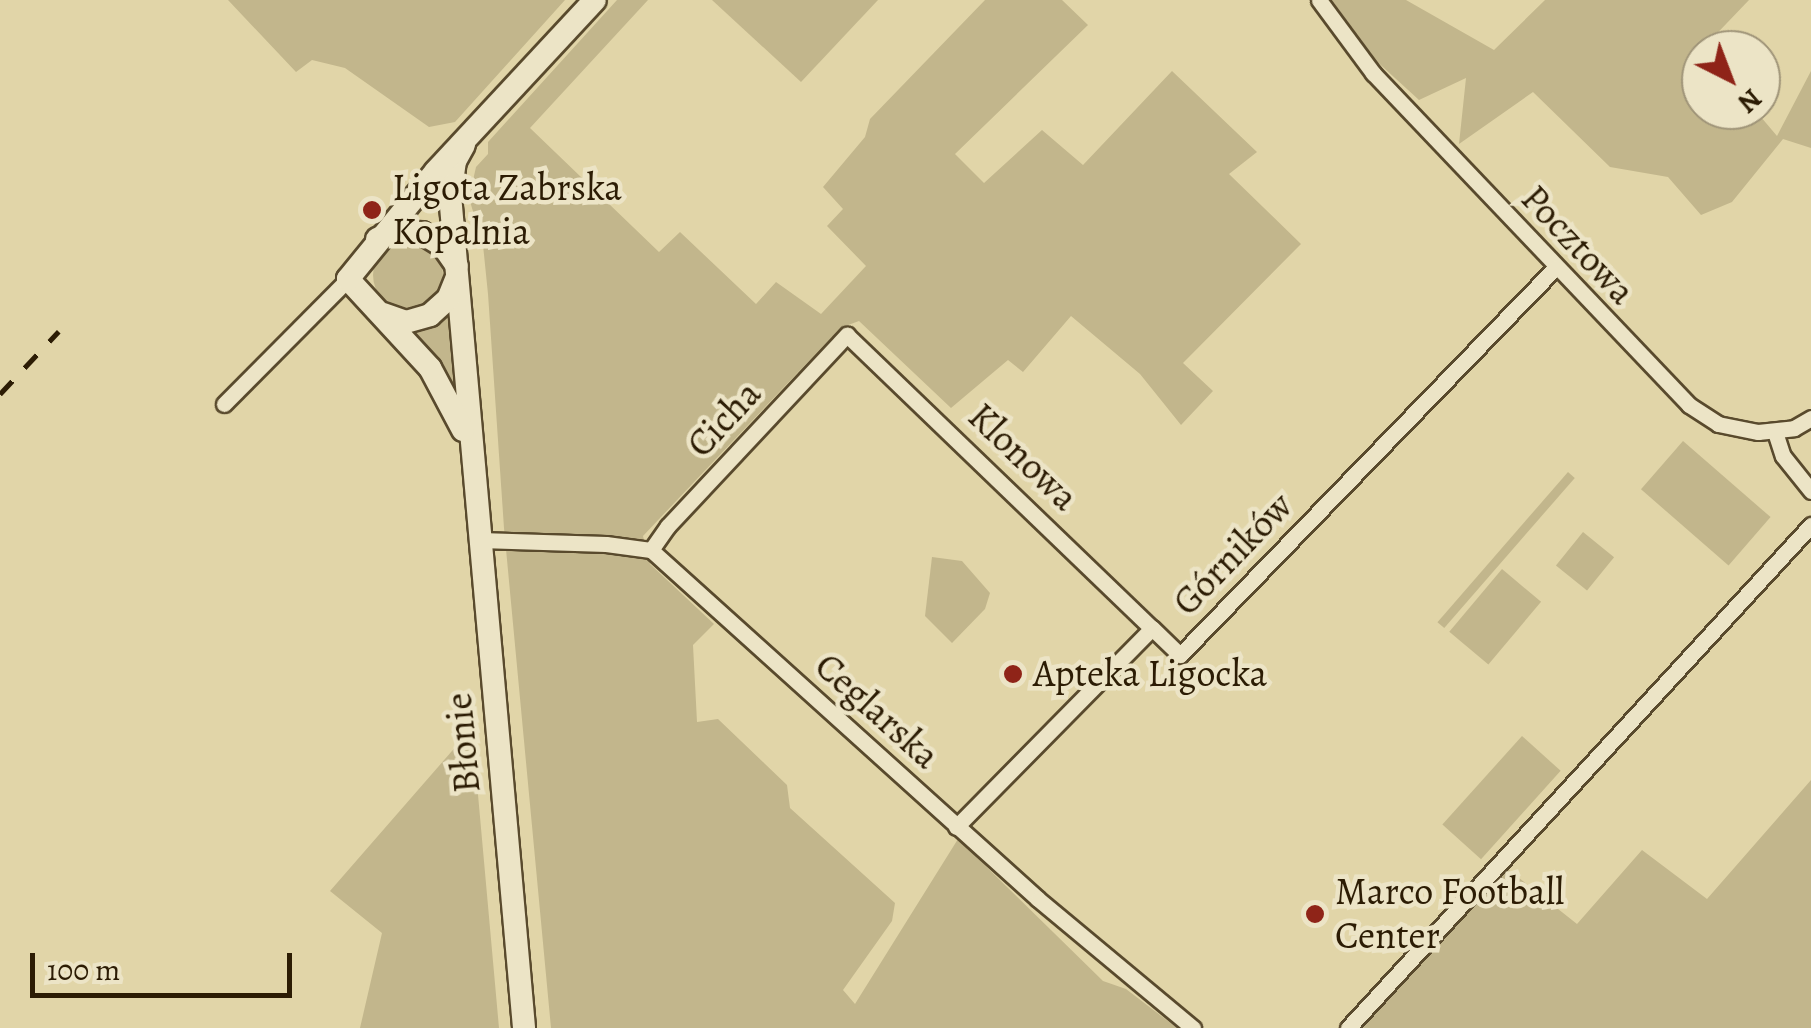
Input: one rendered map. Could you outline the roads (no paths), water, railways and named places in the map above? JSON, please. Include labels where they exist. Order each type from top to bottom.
[{"type":"street","name":"Błonie","points":[[224,404],[348,278],[377,239],[594,0]]},
{"type":"street","name":"Pocztowa","points":[[1319,0],[1373,73],[1554,268],[1704,416],[1734,429],[1775,432]]},
{"type":"street","name":"Błonie","points":[[464,145],[450,181],[524,1028]]},
{"type":"street","points":[[377,239],[393,232],[422,233],[443,246],[457,270],[448,299],[430,315],[406,322],[378,312]]},
{"type":"street","name":"Górników","points":[[956,827],[1152,628],[1180,655],[1554,268]]},
{"type":"street","name":"Błonie","points":[[348,278],[438,380],[459,416],[471,452]]},
{"type":"street","name":"Klonowa","points":[[847,335],[1152,628]]},
{"type":"street","name":"Cicha","points":[[651,550],[668,526],[847,335]]},
{"type":"street","points":[[1811,418],[1775,432],[1783,456],[1811,491]]},
{"type":"street","points":[[1348,1028],[1811,525]]},
{"type":"street","points":[[480,540],[606,544],[651,550]]},
{"type":"street","name":"Ceglarska","points":[[651,550],[956,827],[1193,1028]]},
{"type":"railway","points":[[0,394],[59,331]]},
{"type":"place","name":"Ligota Zabrska Kopalnia","points":[[372,210]]},
{"type":"place","name":"Apteka Ligocka","points":[[1013,674]]},
{"type":"place","name":"Marco Football Center","points":[[1315,914]]}]
